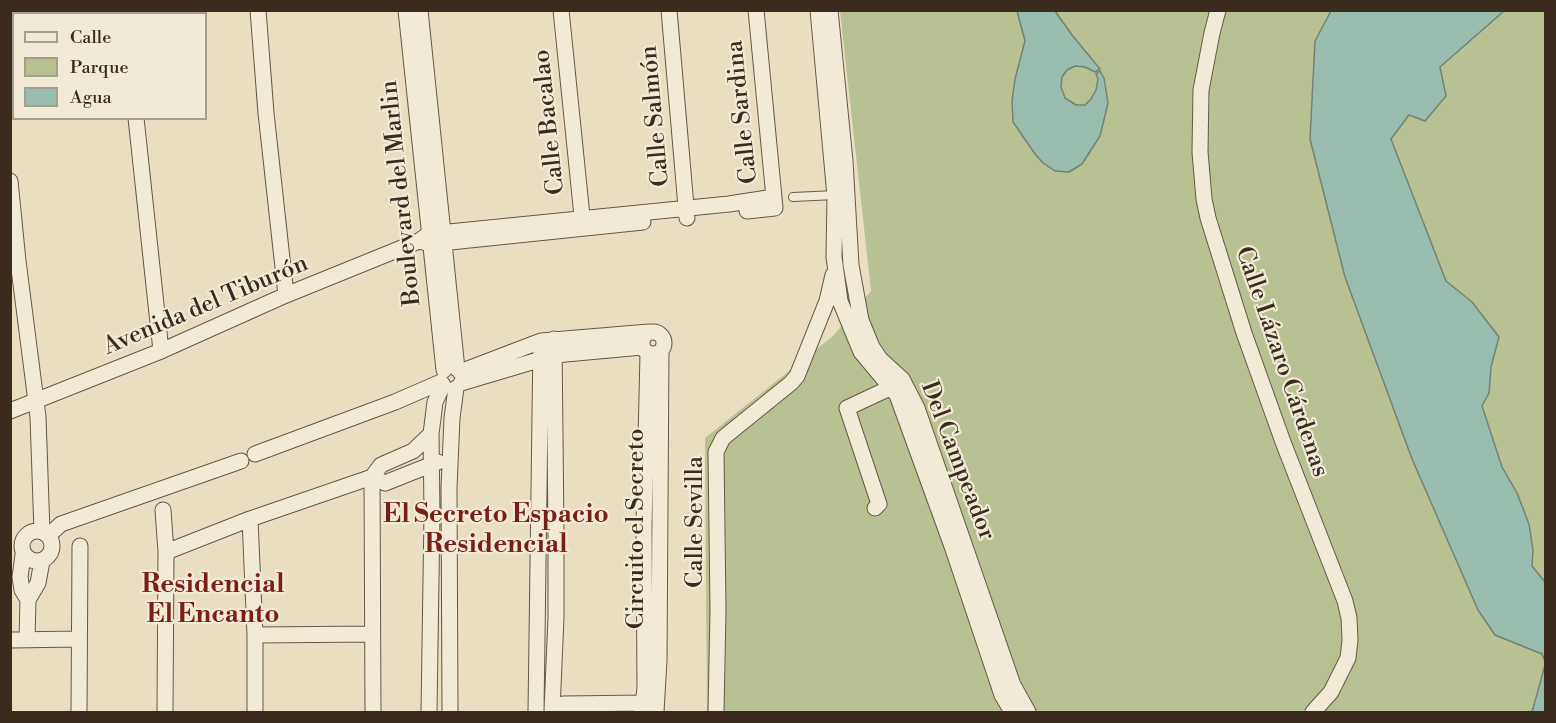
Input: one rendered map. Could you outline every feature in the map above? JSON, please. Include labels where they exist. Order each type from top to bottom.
[{"type":"street","points":[[258,10],[266,113],[286,295]]},
{"type":"street","name":"Boulevard del Marlin","points":[[406,10],[452,379],[449,488],[450,712]]},
{"type":"street","name":"Boulevard del Marlin","points":[[420,10],[433,239]]},
{"type":"street","name":"Calle Bacalao","points":[[561,10],[583,223]]},
{"type":"street","name":"Calle Salmón","points":[[669,10],[687,213]]},
{"type":"street","name":"Calle Sardina","points":[[756,10],[774,203]]},
{"type":"street","points":[[818,10],[841,195]]},
{"type":"street","points":[[830,10],[841,195]]},
{"type":"street","name":"Calle Lázaro Cárdenas","points":[[1218,10],[1201,90],[1200,152],[1208,218],[1244,333],[1349,618],[1348,658],[1331,692],[1313,712]]},
{"type":"street","points":[[136,120],[162,351]]},
{"type":"street","points":[[10,182],[37,401],[45,534],[52,543],[52,550],[42,561],[28,560],[23,555]]},
{"type":"street","name":"Del Campeador","points":[[841,195],[855,293],[866,336],[880,359],[902,379],[909,390],[938,486],[994,649],[1028,712]]},
{"type":"street","name":"Del Campeador","points":[[841,195],[834,301],[861,352],[892,387],[938,486]]},
{"type":"street","name":"Avenida del Tiburón","points":[[10,411],[162,351],[286,295],[433,239],[774,203]]},
{"type":"street","points":[[835,268],[839,265],[851,265]]},
{"type":"street","points":[[834,301],[855,293]]},
{"type":"street","name":"Calle Sevilla","points":[[716,712],[718,610],[716,453],[718,445],[723,438],[797,376],[834,301]]},
{"type":"street","points":[[28,600],[22,590],[20,577],[23,555],[22,540],[27,533],[34,531],[45,534],[61,524],[395,402],[547,340],[649,332],[657,332],[663,339],[663,347],[650,350],[548,356],[452,379]]},
{"type":"street","points":[[547,340],[556,533],[554,711]]},
{"type":"street","name":"Circuito el Secreto","points":[[537,712],[541,709],[554,711],[563,704],[650,709],[652,526],[650,350]]},
{"type":"street","points":[[537,712],[540,532],[548,356]]},
{"type":"street","name":"Boulevard del Marlin","points":[[429,712],[431,434],[435,402],[452,379]]},
{"type":"street","points":[[875,508],[879,504],[847,408],[849,405],[892,387]]},
{"type":"street","points":[[166,552],[250,519],[372,477],[381,465],[413,451],[431,434]]},
{"type":"street","points":[[372,477],[385,483],[440,461],[450,449]]},
{"type":"street","points":[[372,477],[373,712]]},
{"type":"street","points":[[163,510],[166,552],[165,712]]},
{"type":"street","points":[[250,519],[255,635],[255,712]]},
{"type":"street","points":[[540,532],[556,533]]},
{"type":"street","points":[[79,712],[80,546]]},
{"type":"street","points":[[27,639],[28,600],[38,583],[42,561]]},
{"type":"street","points":[[255,635],[372,634]]},
{"type":"street","points":[[10,640],[80,639]]},
{"type":"street","name":"Del Campeador","points":[[994,649],[1002,695],[1011,712]]},
{"type":"lane","points":[[793,197],[841,195]]},
{"type":"green space","points":[[840,11],[1545,11],[1545,712],[707,712],[705,438],[833,336],[871,291]]},
{"type":"water","points":[[1017,11],[1055,11],[1100,69],[1095,72],[1085,67],[1075,66],[1067,70],[1062,77],[1061,87],[1065,98],[1076,105],[1085,105],[1096,90],[1098,79],[1096,74],[1100,71],[1104,78],[1108,103],[1100,136],[1082,164],[1069,172],[1055,171],[1043,163],[1013,122],[1012,101],[1015,79],[1025,41]]},
{"type":"water","points":[[1331,11],[1504,11],[1440,67],[1446,96],[1425,121],[1409,115],[1391,139],[1446,281],[1472,302],[1499,337],[1491,367],[1489,393],[1482,406],[1502,467],[1517,493],[1529,524],[1533,550],[1532,566],[1545,582],[1545,661],[1542,654],[1495,635],[1478,610],[1412,459],[1345,277],[1310,139],[1315,41]]},
{"type":"water","points":[[1545,665],[1545,712],[1532,712]]},
{"type":"district","name":"El Secreto Espacio Residencial","points":[[496,531]]},
{"type":"district","name":"Residencial El Encanto","points":[[213,601]]}]
